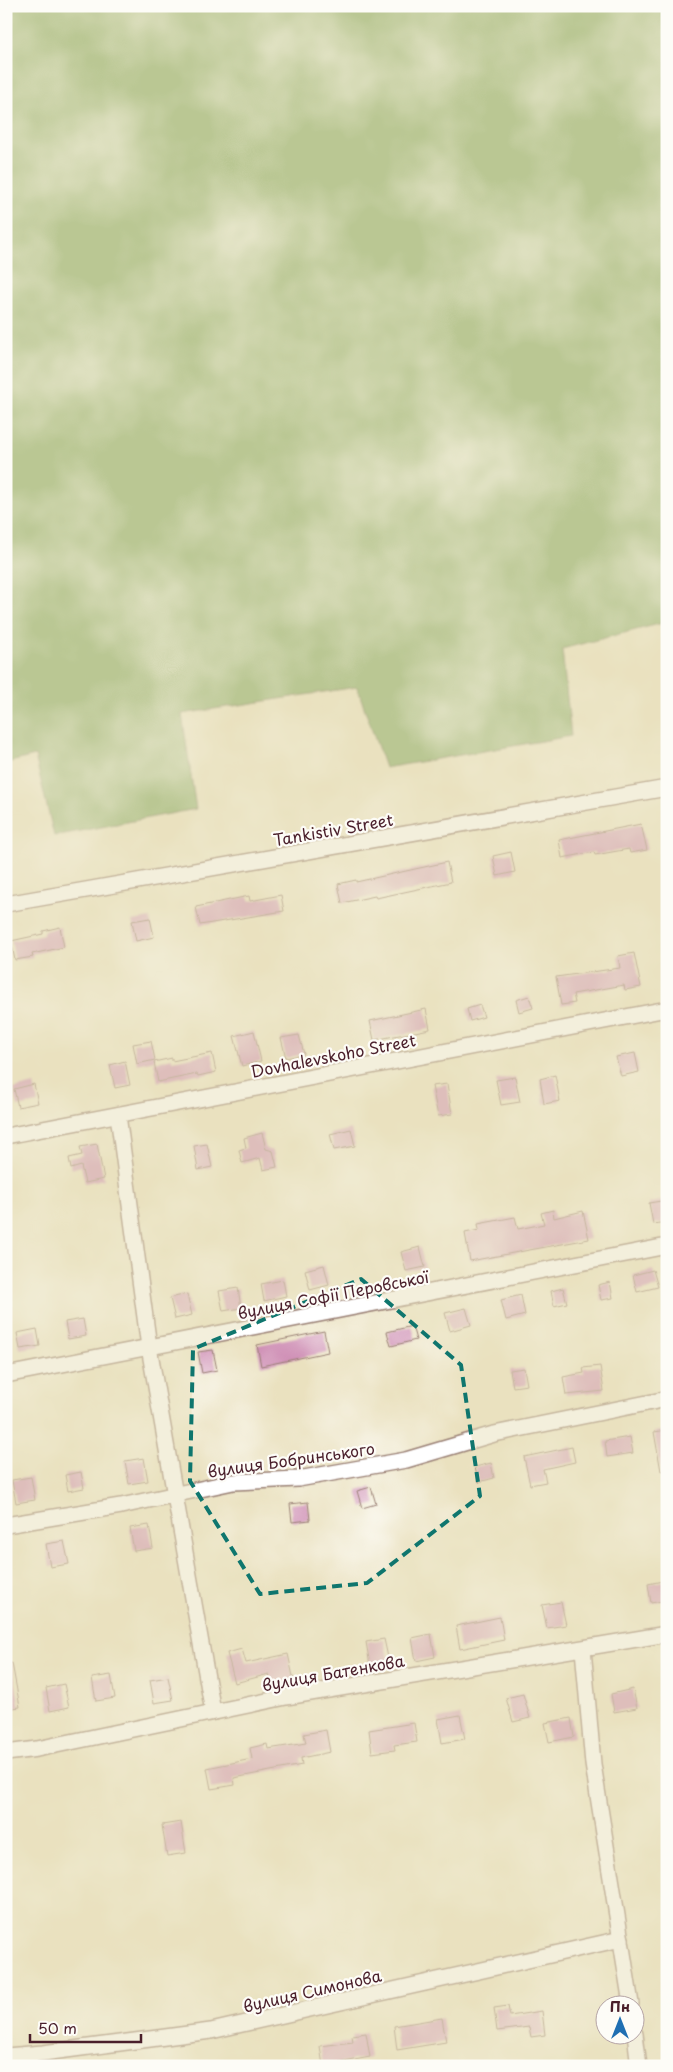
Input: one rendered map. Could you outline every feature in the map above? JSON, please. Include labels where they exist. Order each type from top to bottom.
[{"type":"street","name":"Tankistiv Street","points":[[6,904],[667,788]]},
{"type":"street","name":"Dovhalevskoho Street","points":[[6,1136],[667,1009]]},
{"type":"street","points":[[118,1115],[149,1348],[213,1712]]},
{"type":"street","name":"вулиця Софії Перовської","points":[[6,1375],[667,1246]]},
{"type":"street","name":"вулиця Бобринського","points":[[6,1525],[121,1506],[233,1482],[298,1479],[406,1460],[494,1434],[667,1399]]},
{"type":"street","name":"вулиця Батенкова","points":[[6,1753],[37,1749],[286,1697],[667,1634]]},
{"type":"street","points":[[583,1649],[593,1764],[629,1994]]},
{"type":"street","name":"вулиця Симонова","points":[[6,2056],[43,2054],[211,2031],[621,1939]]},
{"type":"street","points":[[636,2044],[639,2066]]},
{"type":"highlighted area","points":[[361,1279],[461,1365],[480,1496],[367,1583],[260,1594],[190,1481],[193,1349]]},
{"type":"green space","points":[[6,6],[667,6],[667,622],[562,649],[571,736],[385,768],[357,687],[182,714],[196,809],[54,836],[35,756],[6,763]]},
{"type":"building","points":[[641,824],[647,850],[630,853],[629,849],[595,855],[594,852],[562,858],[559,840]]},
{"type":"building","points":[[511,852],[515,872],[497,876],[493,856]]},
{"type":"building","points":[[447,862],[451,882],[376,898],[375,896],[342,903],[338,884],[356,880],[356,882]]},
{"type":"building","points":[[281,895],[284,911],[200,925],[196,907],[249,896],[250,901]]},
{"type":"building","points":[[150,918],[154,937],[136,941],[132,921]]},
{"type":"building","points":[[60,927],[64,947],[32,954],[33,957],[15,960],[11,941],[43,934],[43,931]]},
{"type":"building","points":[[634,953],[641,987],[625,990],[624,985],[573,994],[575,1003],[561,1005],[556,977],[620,968],[618,956]]},
{"type":"building","points":[[529,996],[533,1008],[519,1012],[516,1000]]},
{"type":"building","points":[[480,1005],[484,1017],[470,1021],[467,1009]]},
{"type":"building","points":[[426,1009],[430,1029],[374,1040],[370,1021]]},
{"type":"building","points":[[254,1031],[261,1061],[242,1066],[234,1036]]},
{"type":"building","points":[[299,1035],[304,1054],[286,1058],[281,1038]]},
{"type":"building","points":[[151,1041],[155,1060],[137,1064],[133,1044]]},
{"type":"building","points":[[212,1053],[216,1072],[158,1082],[154,1062],[172,1058],[172,1061]]},
{"type":"building","points":[[635,1053],[639,1072],[621,1076],[616,1057]]},
{"type":"building","points":[[125,1061],[130,1085],[115,1088],[110,1065]]},
{"type":"building","points":[[555,1075],[560,1101],[544,1104],[540,1079]]},
{"type":"building","points":[[515,1077],[520,1102],[501,1105],[496,1080]]},
{"type":"building","points":[[34,1084],[38,1103],[18,1107],[14,1089]]},
{"type":"building","points":[[447,1084],[452,1114],[438,1116],[432,1086]]},
{"type":"building","points":[[351,1129],[355,1146],[334,1150],[330,1134]]},
{"type":"building","points":[[262,1133],[266,1149],[273,1151],[277,1167],[263,1170],[260,1158],[242,1163],[239,1150],[246,1148],[244,1138]]},
{"type":"building","points":[[97,1144],[104,1179],[85,1183],[81,1166],[71,1169],[69,1158],[82,1155],[80,1147]]},
{"type":"building","points":[[207,1144],[212,1167],[198,1170],[194,1146]]},
{"type":"building","points":[[667,1200],[667,1222],[653,1224],[649,1203]]},
{"type":"building","points":[[553,1210],[554,1218],[583,1211],[589,1239],[470,1261],[465,1233],[479,1230],[478,1224],[515,1217],[518,1229],[544,1224],[541,1213]]},
{"type":"building","points":[[420,1247],[425,1267],[406,1271],[401,1252]]},
{"type":"building","points":[[324,1265],[329,1285],[310,1290],[305,1270]]},
{"type":"building","points":[[653,1270],[658,1287],[637,1292],[633,1275]]},
{"type":"building","points":[[283,1280],[286,1296],[264,1301],[261,1284]]},
{"type":"building","points":[[610,1282],[613,1298],[601,1300],[598,1285]]},
{"type":"building","points":[[238,1288],[241,1308],[223,1311],[219,1291]]},
{"type":"building","points":[[563,1288],[567,1303],[554,1306],[551,1291]]},
{"type":"building","points":[[187,1294],[192,1315],[175,1319],[170,1298]]},
{"type":"building","points":[[521,1295],[525,1315],[506,1320],[501,1300]]},
{"type":"building","points":[[466,1308],[471,1325],[450,1331],[445,1313]]},
{"type":"building","points":[[83,1319],[86,1336],[68,1339],[65,1322]]},
{"type":"building","points":[[412,1326],[416,1340],[391,1346],[387,1332]]},
{"type":"building","points":[[37,1329],[40,1346],[20,1349],[17,1333]]},
{"type":"building","points":[[324,1331],[328,1352],[261,1366],[257,1345]]},
{"type":"building","points":[[213,1350],[217,1370],[202,1373],[198,1352]]},
{"type":"building","points":[[600,1366],[604,1391],[566,1395],[563,1377],[584,1373],[583,1368]]},
{"type":"building","points":[[524,1368],[527,1385],[513,1387],[510,1370]]},
{"type":"building","points":[[667,1430],[667,1470],[661,1471],[654,1432]]},
{"type":"building","points":[[630,1437],[633,1453],[607,1457],[605,1441]]},
{"type":"building","points":[[572,1447],[575,1462],[543,1469],[546,1482],[530,1485],[524,1457]]},
{"type":"building","points":[[144,1458],[148,1481],[129,1484],[125,1461]]},
{"type":"building","points":[[491,1463],[494,1478],[479,1482],[475,1467]]},
{"type":"building","points":[[81,1472],[84,1488],[68,1491],[65,1475]]},
{"type":"building","points":[[31,1477],[35,1500],[16,1503],[12,1480]]},
{"type":"building","points":[[371,1487],[376,1504],[362,1508],[357,1491]]},
{"type":"building","points":[[308,1502],[310,1520],[292,1522],[290,1504]]},
{"type":"building","points":[[149,1525],[153,1548],[134,1551],[130,1528]]},
{"type":"building","points":[[64,1541],[69,1564],[50,1567],[46,1544]]},
{"type":"building","points":[[667,1580],[667,1600],[651,1603],[648,1584]]},
{"type":"building","points":[[561,1602],[566,1625],[547,1628],[542,1605]]},
{"type":"building","points":[[500,1617],[504,1640],[460,1649],[456,1626]]},
{"type":"building","points":[[431,1634],[435,1657],[416,1661],[412,1638]]},
{"type":"building","points":[[384,1639],[389,1662],[370,1665],[366,1642]]},
{"type":"building","points":[[242,1649],[246,1663],[288,1654],[294,1681],[272,1687],[269,1674],[235,1683],[227,1653]]},
{"type":"building","points":[[12,1663],[20,1707],[6,1709],[6,1664]]},
{"type":"building","points":[[111,1675],[115,1698],[96,1701],[92,1678]]},
{"type":"building","points":[[168,1677],[173,1700],[154,1703],[150,1680]]},
{"type":"building","points":[[64,1684],[69,1707],[50,1711],[46,1688]]},
{"type":"building","points":[[633,1689],[637,1708],[614,1712],[611,1694]]},
{"type":"building","points":[[523,1694],[530,1718],[513,1722],[506,1698]]},
{"type":"building","points":[[460,1715],[465,1739],[442,1743],[438,1719]]},
{"type":"building","points":[[571,1718],[574,1737],[549,1742],[545,1723]]},
{"type":"building","points":[[414,1723],[417,1742],[394,1745],[395,1750],[372,1753],[369,1730]]},
{"type":"building","points":[[326,1730],[330,1752],[301,1758],[302,1765],[234,1778],[235,1785],[211,1789],[207,1768],[252,1759],[250,1748],[267,1744],[268,1749],[306,1743],[304,1734]]},
{"type":"building","points":[[181,1822],[186,1853],[167,1856],[162,1825]]},
{"type":"building","points":[[508,2006],[510,2016],[542,2011],[545,2035],[531,2037],[529,2027],[497,2031],[494,2008]]},
{"type":"building","points":[[442,2018],[446,2042],[397,2050],[394,2026]]},
{"type":"building","points":[[366,2033],[370,2057],[323,2066],[320,2046],[353,2042],[352,2035]]}]
